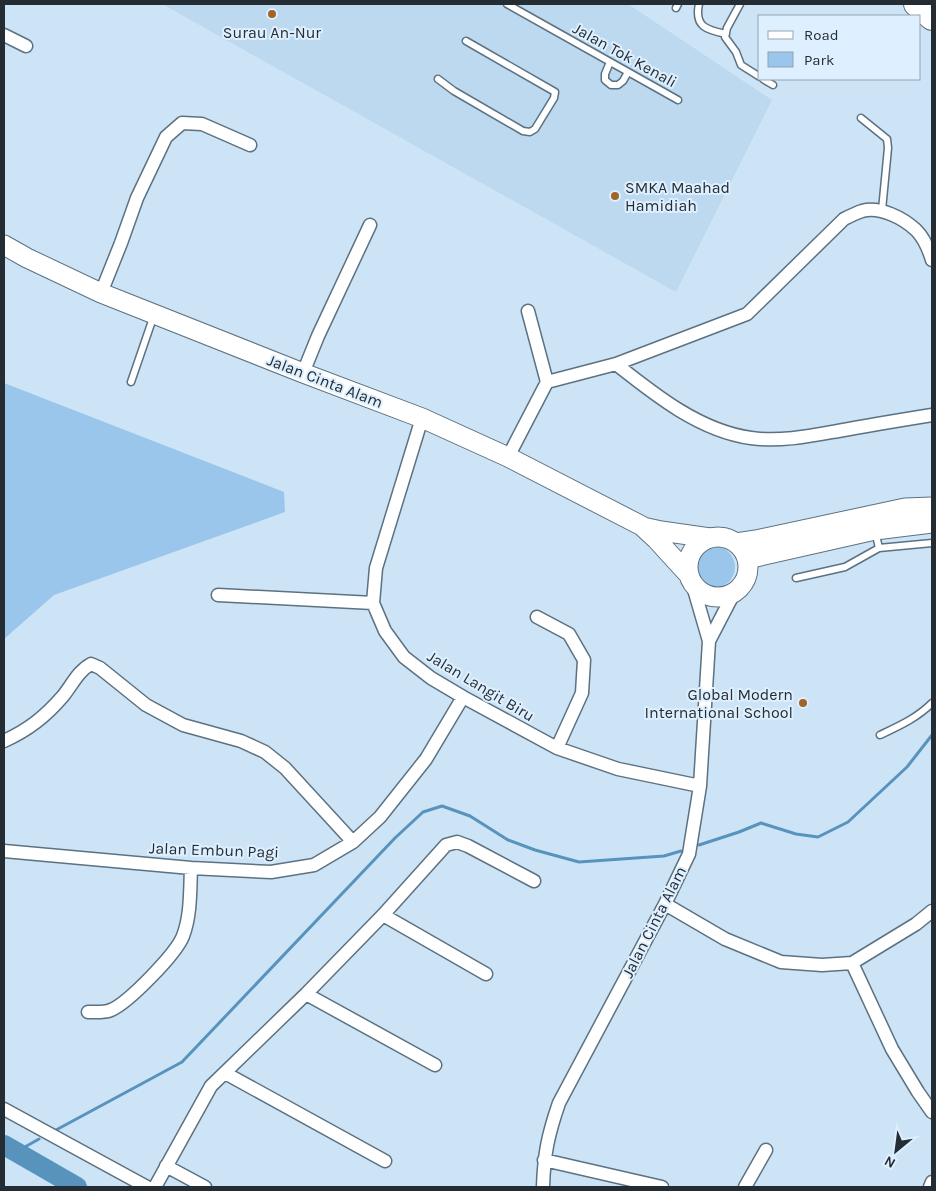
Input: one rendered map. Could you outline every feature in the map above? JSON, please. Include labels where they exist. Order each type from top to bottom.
[{"type":"highway","points":[[899,4],[911,15]]},
{"type":"highway","points":[[916,4],[932,18]]},
{"type":"highway","points":[[921,25],[932,37]]},
{"type":"street","points":[[4,36],[26,46]]},
{"type":"street","points":[[101,293],[122,243],[137,198],[166,137],[182,123],[202,124],[250,145]]},
{"type":"street","points":[[547,382],[616,364],[747,314],[844,219],[863,210],[882,210],[900,218],[917,230],[928,246],[932,260]]},
{"type":"street","points":[[303,373],[318,336],[370,225]]},
{"type":"street","name":"Jalan Cinta Alam","points":[[5,249],[101,293],[422,418],[508,457],[642,526],[661,531],[710,538]]},
{"type":"street","points":[[508,457],[547,382],[528,311]]},
{"type":"street","points":[[616,364],[637,381],[712,428],[751,438],[792,439],[932,414]]},
{"type":"street","name":"Jalan Langit Biru","points":[[422,418],[386,530],[376,568],[373,603],[386,631],[404,657],[431,678],[557,748],[618,769],[700,786]]},
{"type":"street","points":[[736,543],[905,508],[932,507]]},
{"type":"street","points":[[747,559],[877,539],[932,523]]},
{"type":"street","name":"Jalan Cinta Alam","points":[[543,1187],[544,1160],[548,1136],[559,1103],[665,904],[689,854],[700,786],[709,641],[691,580],[656,539],[642,526]]},
{"type":"street","points":[[723,537],[736,543],[743,550],[747,559],[748,572],[746,578],[739,589],[728,596],[716,598],[703,594],[691,580],[688,558],[702,541],[710,538],[723,537]]},
{"type":"street","name":"Jalan Cinta Alam","points":[[709,641],[734,593]]},
{"type":"street","points":[[218,595],[373,603]]},
{"type":"street","points":[[537,617],[569,634],[584,660],[582,693],[557,748]]},
{"type":"street","points":[[4,741],[39,721],[84,668],[91,664],[100,668],[146,705],[183,725],[240,741],[265,752],[285,768],[353,842]]},
{"type":"street","name":"Jalan Embun Pagi","points":[[4,851],[191,868],[271,872],[314,865],[353,842],[380,817],[426,760],[463,697]]},
{"type":"street","points":[[155,1187],[211,1086],[383,916],[446,845],[457,842],[468,846],[534,881]]},
{"type":"street","points":[[88,1012],[110,1011],[125,1001],[173,952],[182,938],[189,918],[191,868]]},
{"type":"street","points":[[665,904],[725,939],[781,962],[822,966],[852,963],[916,924],[932,911]]},
{"type":"street","points":[[383,916],[486,974]]},
{"type":"street","points":[[852,963],[892,1049],[932,1112]]},
{"type":"street","points":[[306,994],[436,1065]]},
{"type":"street","points":[[225,1073],[385,1161]]},
{"type":"street","points":[[4,1109],[147,1187]]},
{"type":"street","points":[[745,1187],[766,1150]]},
{"type":"street","points":[[544,1160],[662,1187]]},
{"type":"street","points":[[166,1166],[205,1187]]},
{"type":"street","points":[[930,1187],[932,1182]]},
{"type":"lane","name":"Jalan Tok Kenali","points":[[507,4],[678,100]]},
{"type":"lane","points":[[699,4],[697,12],[700,24],[709,31],[725,35],[741,64],[758,76]]},
{"type":"lane","points":[[725,35],[740,4]]},
{"type":"lane","points":[[438,79],[454,92],[523,131],[530,132],[535,129],[554,98],[555,92],[466,41]]},
{"type":"lane","points":[[610,62],[605,74],[605,80],[611,84],[618,85],[623,81],[628,72]]},
{"type":"lane","points":[[765,80],[773,85]]},
{"type":"lane","points":[[861,118],[887,139],[888,148],[882,210]]},
{"type":"lane","points":[[131,382],[155,314]]},
{"type":"lane","points":[[796,578],[845,567],[877,539],[932,543]]},
{"type":"lane","points":[[880,735],[911,720],[932,703]]},
{"type":"shaded area","name":"SMKA Maahad Hamidiah","points":[[162,4],[628,4],[772,100],[676,292]]},
{"type":"green space","points":[[4,383],[284,492],[285,512],[54,595],[4,639]]},
{"type":"green space","points":[[710,546],[718,546],[729,552],[735,567],[729,582],[718,588],[710,588],[699,582],[693,571],[693,563],[699,552]]},
{"type":"waterway","points":[[699,845],[761,823],[796,834],[818,837],[848,822],[907,767],[932,735]]},
{"type":"waterway","points":[[56,1130],[182,1062],[395,838],[423,812],[442,806],[470,816],[508,840],[535,850],[579,862],[664,856],[681,851]]},
{"type":"waterway","points":[[16,1152],[39,1139]]},
{"type":"waterway","points":[[4,1145],[77,1187]]},
{"type":"place","name":"Surau An-Nur","points":[[272,14]]},
{"type":"place","name":"SMKA Maahad Hamidiah","points":[[615,196]]},
{"type":"place","name":"Global Modern International School","points":[[803,703]]}]
